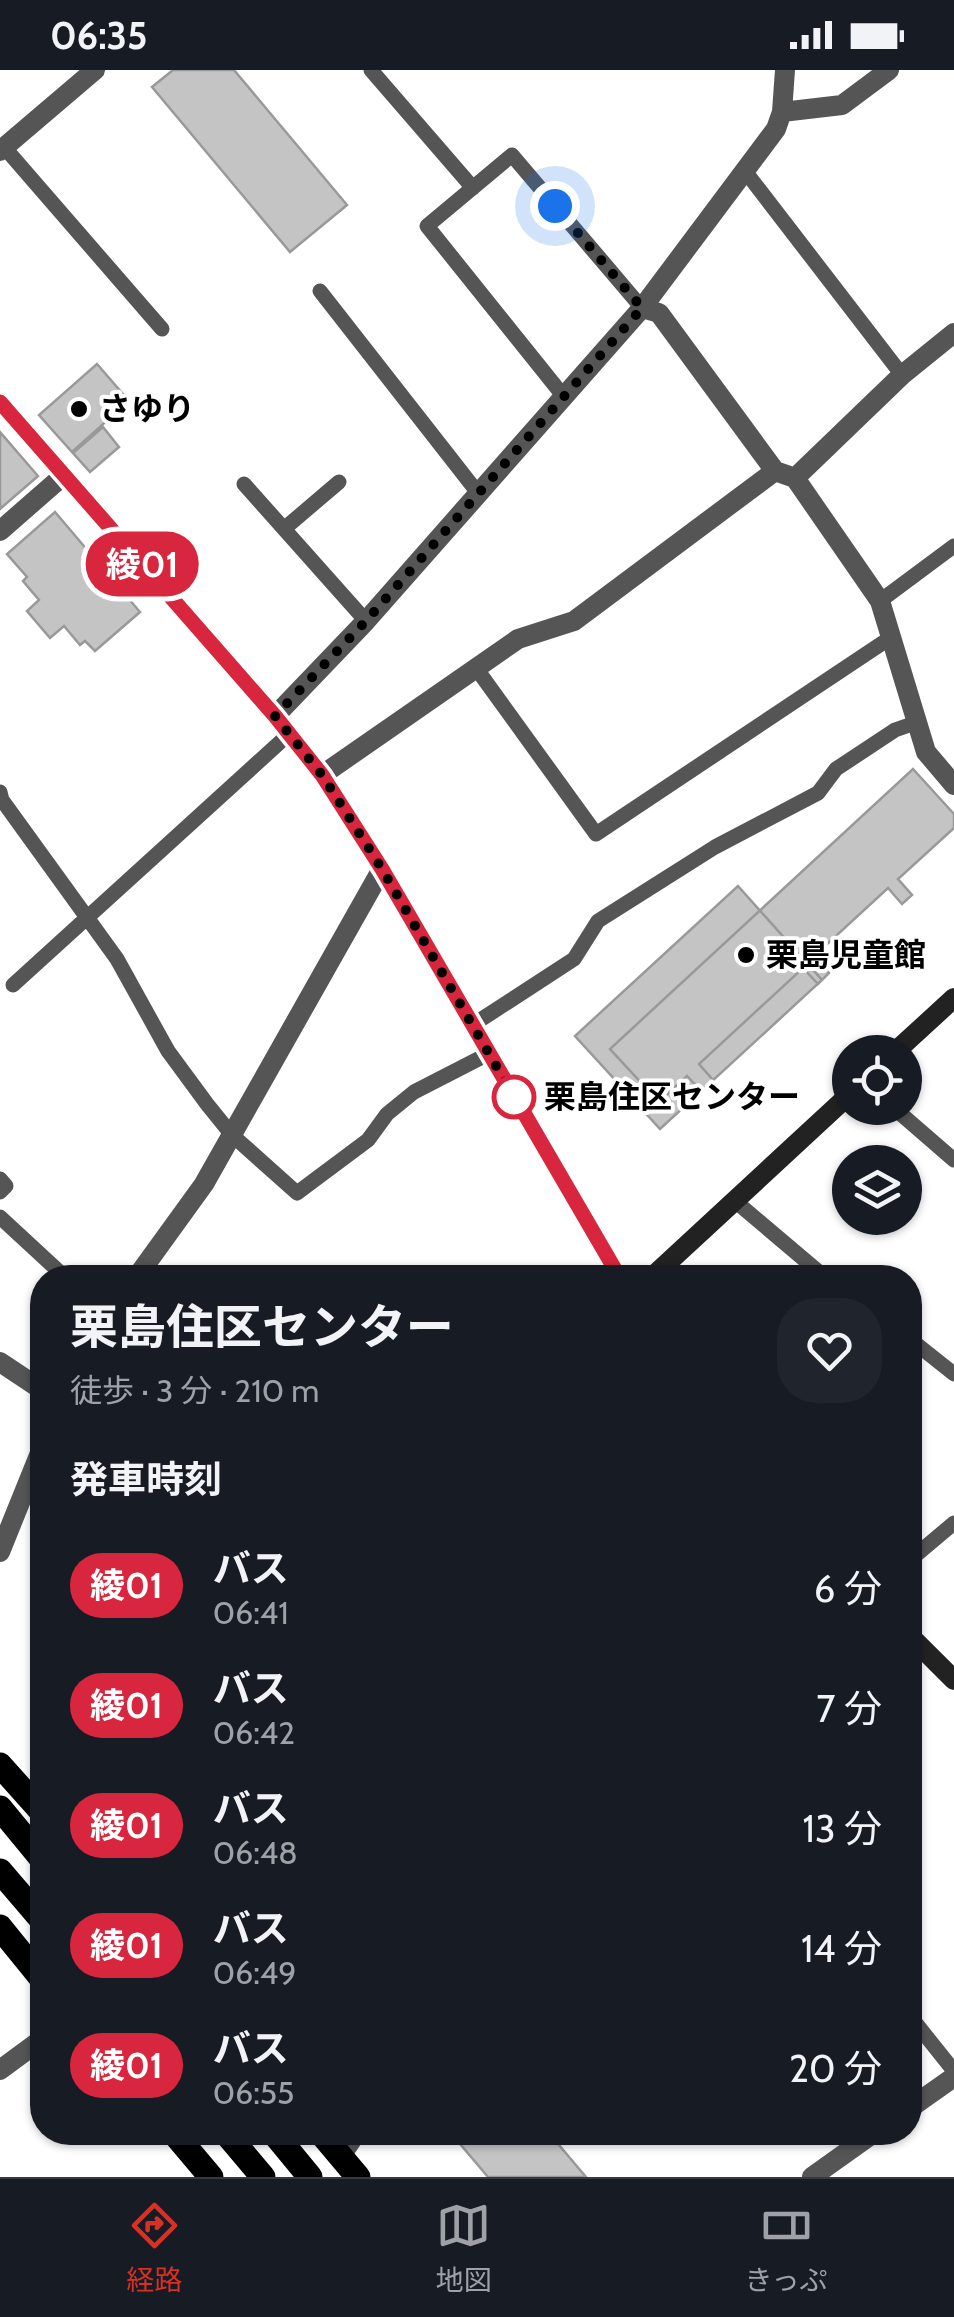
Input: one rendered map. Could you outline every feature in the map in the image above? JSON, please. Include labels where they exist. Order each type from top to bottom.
[{"type":"main road","points":[[0,1765],[30,1791]]},
{"type":"main road","points":[[0,1808],[30,1844]]},
{"type":"main road","points":[[0,1870],[30,1906]]},
{"type":"main road","points":[[0,1927],[30,1964]]},
{"type":"main road","points":[[184,2145],[211,2177]]},
{"type":"main road","points":[[236,2145],[263,2177]]},
{"type":"main road","points":[[284,2145],[310,2177]]},
{"type":"main road","points":[[331,2145],[358,2177]]},
{"type":"street","points":[[2,149],[94,70]]},
{"type":"street","points":[[275,716],[366,621],[642,308],[776,128],[782,112],[785,70]]},
{"type":"street","points":[[782,112],[842,104],[890,70]]},
{"type":"street","points":[[642,308],[659,312],[880,601],[926,752],[954,785]]},
{"type":"street","points":[[322,775],[518,640],[574,621],[785,475],[954,333]]},
{"type":"street","points":[[0,402],[322,775],[382,869],[612,1265]]},
{"type":"street","points":[[0,531],[64,475]]},
{"type":"street","points":[[145,1265],[204,1184],[382,869]]},
{"type":"street","points":[[914,1035],[954,998]]},
{"type":"street","points":[[665,1265],[832,1111]]},
{"type":"street","points":[[0,1362],[30,1382]]},
{"type":"street","points":[[0,1552],[30,1478]]},
{"type":"street","points":[[922,1648],[954,1680]]},
{"type":"street","points":[[0,2070],[30,2048]]},
{"type":"street","points":[[922,2099],[954,2074]]},
{"type":"street","points":[[340,2156],[347,2145]]},
{"type":"street","points":[[812,2177],[857,2145]]},
{"type":"lane","points":[[371,70],[472,188]]},
{"type":"lane","points":[[2,149],[162,330]]},
{"type":"lane","points":[[565,398],[427,226],[512,155],[642,308]]},
{"type":"lane","points":[[746,170],[902,375]]},
{"type":"lane","points":[[320,291],[478,493]]},
{"type":"lane","points":[[285,528],[340,482]]},
{"type":"lane","points":[[244,484],[366,621]]},
{"type":"lane","points":[[880,601],[954,546]]},
{"type":"lane","points":[[476,668],[596,834],[890,638]]},
{"type":"lane","points":[[470,1026],[574,958],[598,921],[715,847],[818,793],[836,769],[896,730],[915,723]]},
{"type":"lane","points":[[13,985],[288,734]]},
{"type":"lane","points":[[0,792],[118,960],[168,1052],[232,1135],[297,1193],[368,1140],[387,1114],[414,1092],[488,1054]]},
{"type":"lane","points":[[914,1125],[954,1160]]},
{"type":"lane","points":[[0,1179],[6,1186],[0,1192]]},
{"type":"lane","points":[[734,1201],[810,1265]]},
{"type":"lane","points":[[0,1217],[52,1265]]},
{"type":"lane","points":[[922,1349],[954,1374]]},
{"type":"lane","points":[[922,1550],[954,1523]]},
{"type":"lane","points":[[922,2032],[954,2074]]},
{"type":"building","points":[[173,70],[234,70],[347,205],[290,252],[152,87]]},
{"type":"building","points":[[97,364],[129,401],[72,452],[39,415]]},
{"type":"building","points":[[103,427],[119,447],[90,472],[73,453]]},
{"type":"building","points":[[0,432],[38,476],[0,509]]},
{"type":"building","points":[[55,512],[140,612],[95,651],[85,641],[80,645],[64,626],[50,638],[27,611],[39,600],[23,581],[27,577],[7,554]]},
{"type":"building","points":[[913,769],[954,814],[954,828],[898,879],[912,895],[902,904],[888,888],[813,957],[829,973],[818,984],[803,968],[699,1064],[713,1080],[701,1091],[687,1076],[659,1102],[610,1049]]},
{"type":"building","points":[[738,886],[822,980],[660,1129],[575,1036]]},
{"type":"building","points":[[461,2145],[559,2145],[586,2177],[488,2177]]},
{"type":"bus line","name":"綾01","points":[[0,402],[322,775],[382,869],[612,1265]]},
{"type":"place","name":"さゆり","points":[[79,409]]},
{"type":"place","name":"栗島児童館","points":[[746,955]]},
{"type":"place","name":"栗島住区センター","points":[[514,1097]]},
{"type":"route","points":[[514,1097],[382,869],[322,775],[275,716],[366,621],[642,308],[555,206]]}]
